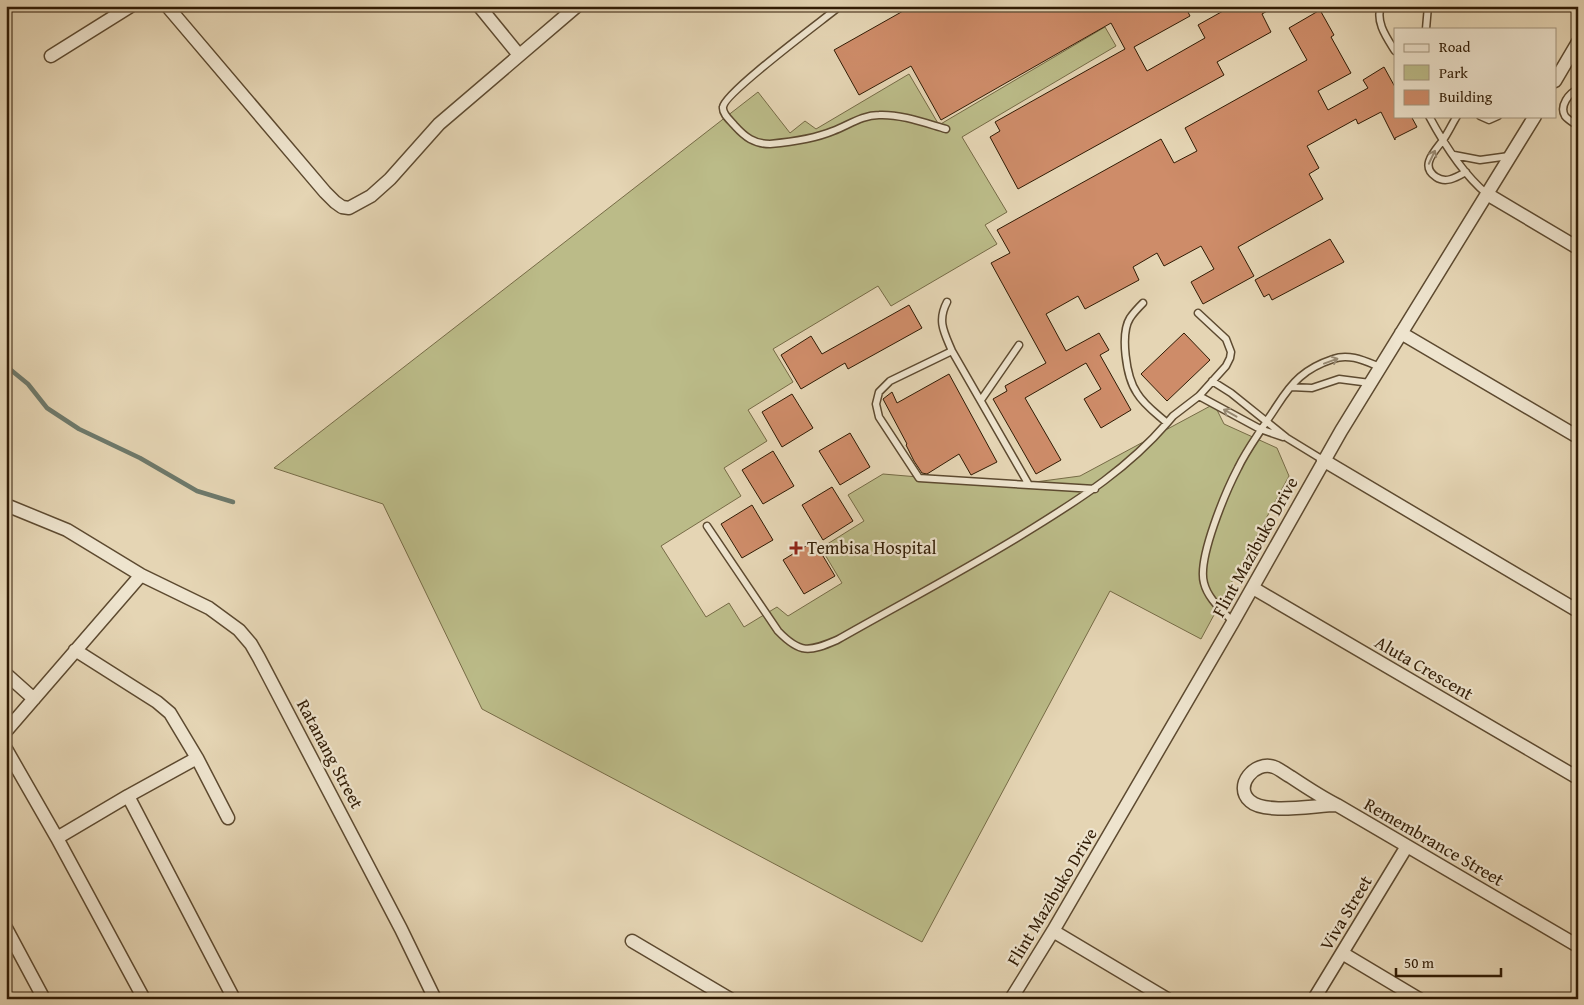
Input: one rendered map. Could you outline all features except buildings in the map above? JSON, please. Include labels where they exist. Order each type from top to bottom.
[{"type":"street","points":[[51,56],[131,6]]},
{"type":"street","points":[[168,6],[325,192],[342,207],[349,208],[371,196],[390,179],[439,124],[577,6]]},
{"type":"street","points":[[479,6],[520,55]]},
{"type":"street","points":[[1556,79],[1578,42]]},
{"type":"street","name":"Flint Mazibuko Drive","points":[[1011,999],[1053,931],[1253,588],[1323,460],[1400,333],[1512,156],[1533,118]]},
{"type":"street","points":[[1488,194],[1578,248]]},
{"type":"street","points":[[1400,333],[1578,437]]},
{"type":"street","points":[[1323,460],[1578,611]]},
{"type":"street","name":"Ratanang Street","points":[[6,505],[66,530],[141,575],[209,608],[239,630],[251,644],[397,920],[436,999]]},
{"type":"street","points":[[6,731],[141,575]]},
{"type":"street","name":"Aluta Crescent","points":[[1253,588],[1578,778]]},
{"type":"street","points":[[75,650],[157,702],[170,713],[182,730],[228,818]]},
{"type":"street","points":[[6,674],[34,699]]},
{"type":"street","points":[[6,749],[57,838],[144,999]]},
{"type":"street","points":[[57,838],[197,758]]},
{"type":"street","name":"Remembrance Street","points":[[1337,805],[1290,808],[1258,807],[1246,796],[1243,787],[1253,771],[1263,766],[1274,767],[1578,946]]},
{"type":"street","points":[[128,796],[234,999]]},
{"type":"street","name":"Viva Street","points":[[1314,999],[1407,846]]},
{"type":"street","points":[[6,928],[44,999]]},
{"type":"street","points":[[1053,931],[1167,999]]},
{"type":"street","points":[[632,941],[730,999]]},
{"type":"street","points":[[1342,953],[1419,999]]},
{"type":"lane","points":[[840,6],[754,75],[726,101],[722,107],[723,111],[737,129],[751,141],[768,144],[821,135],[860,118],[879,115],[902,118],[946,129]]},
{"type":"lane","points":[[1381,6],[1379,12],[1380,19],[1386,37],[1394,49]]},
{"type":"lane","points":[[1426,28],[1428,6]]},
{"type":"lane","points":[[1578,89],[1572,92],[1567,99],[1564,105],[1564,112],[1570,121],[1578,126]]},
{"type":"lane","points":[[1430,118],[1466,172],[1488,194]]},
{"type":"lane","points":[[1456,118],[1429,160],[1429,168],[1431,172],[1442,180],[1456,177],[1466,172]]},
{"type":"lane","points":[[1454,156],[1480,160],[1512,156]]},
{"type":"lane","points":[[947,302],[941,317],[943,330],[952,350],[1029,485]]},
{"type":"lane","points":[[1143,303],[1130,318],[1127,328],[1126,350],[1128,371],[1136,392],[1167,423]]},
{"type":"lane","points":[[707,526],[778,631],[791,645],[806,649],[820,647],[837,640],[997,550],[1095,489],[1128,463],[1173,416],[1199,396],[1226,366],[1230,358],[1231,352],[1226,340],[1198,313]]},
{"type":"lane","points":[[981,400],[1018,345]]},
{"type":"lane","points":[[952,350],[890,381],[878,392],[876,404],[879,418],[919,478],[923,480],[1095,489]]},
{"type":"lane","points":[[1233,622],[1210,596],[1204,583],[1202,572],[1212,530],[1238,467],[1260,429],[1285,393],[1299,378],[1313,368],[1334,358],[1343,357],[1353,358],[1380,367]]},
{"type":"lane","points":[[1291,387],[1312,388],[1339,379],[1370,383]]},
{"type":"lane","points":[[1212,382],[1231,393],[1287,438],[1323,460]]},
{"type":"lane","points":[[1199,396],[1260,429],[1287,438]]},
{"type":"green space","points":[[1105,27],[1116,46],[962,137],[1007,212],[985,225],[997,244],[891,306],[878,286],[773,349],[793,382],[748,410],[767,441],[724,468],[741,496],[661,546],[706,617],[729,603],[744,627],[777,607],[788,616],[842,583],[821,548],[864,521],[848,495],[883,474],[1013,485],[1080,476],[1214,404],[1224,424],[1277,448],[1289,476],[1201,639],[1110,591],[922,942],[482,709],[383,504],[274,468],[758,92],[790,133],[805,121],[816,129],[909,74],[939,125]]},
{"type":"waterway","points":[[6,366],[28,384],[47,408],[79,429],[140,458],[197,491],[233,502]]},
{"type":"place","name":"Tembisa Hospital","points":[[796,548]]}]
